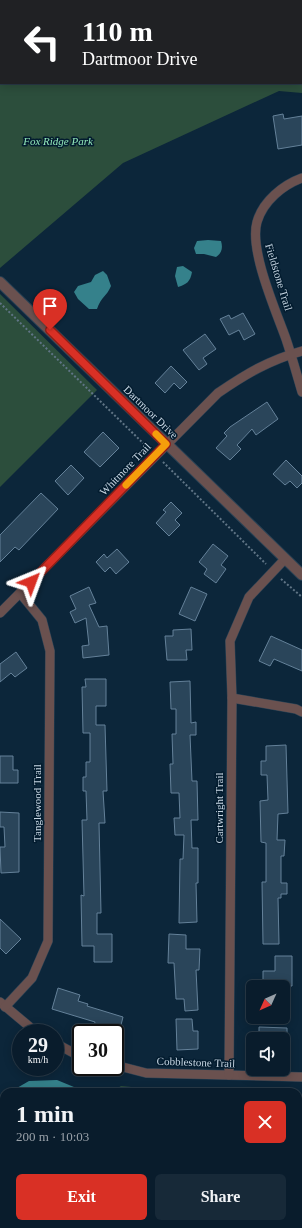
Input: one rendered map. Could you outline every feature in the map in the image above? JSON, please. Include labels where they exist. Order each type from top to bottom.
[{"type":"street","name":"Fieldstone Trail","points":[[302,178],[282,189],[268,202],[257,221],[255,238],[260,262],[291,354],[302,392]]},
{"type":"street","name":"Dartmoor Drive","points":[[0,282],[302,576]]},
{"type":"street","name":"Whitmore Trail","points":[[0,613],[218,393],[248,372],[269,361],[302,351]]},
{"type":"street","name":"Cartwright Trail","points":[[229,1075],[232,698],[230,641],[249,597],[284,560]]},
{"type":"street","name":"Tanglewood Trail","points":[[2,1004],[32,978],[48,941],[50,651],[42,620],[20,593]]},
{"type":"street","points":[[232,698],[296,709],[302,712]]},
{"type":"street","points":[[2,1004],[26,1024]]},
{"type":"street","name":"Cobblestone Trail","points":[[124,1067],[146,1072],[302,1077]]},
{"type":"green space","name":"Fox Ridge Park","points":[[0,84],[302,84],[302,93],[279,91],[123,163],[0,268]]},
{"type":"green space","points":[[0,294],[97,390],[0,487]]},
{"type":"green space","points":[[121,1086],[142,1088],[118,1088]]},
{"type":"shaded area","points":[[197,241],[221,241],[222,250],[216,257],[196,254],[194,248]]},
{"type":"shaded area","points":[[183,266],[192,272],[188,282],[178,287],[175,276],[177,267]]},
{"type":"shaded area","points":[[103,271],[107,275],[111,286],[97,309],[89,309],[78,299],[74,292],[78,286],[91,282],[95,275]]},
{"type":"shaded area","points":[[57,1080],[76,1088],[17,1088],[29,1081]]},
{"type":"building","points":[[283,114],[284,119],[302,116],[302,145],[278,149],[273,116]]},
{"type":"building","points":[[243,313],[255,334],[244,340],[239,330],[229,335],[220,319],[229,315],[231,319]]},
{"type":"building","points":[[205,334],[216,349],[203,358],[207,364],[199,370],[183,350]]},
{"type":"building","points":[[171,366],[187,382],[180,389],[174,383],[165,393],[155,383]]},
{"type":"building","points":[[267,402],[278,419],[256,435],[252,429],[237,445],[241,449],[230,460],[216,448],[227,436],[224,433],[230,427]]},
{"type":"building","points":[[103,432],[119,448],[100,467],[84,452]]},
{"type":"building","points":[[286,460],[302,476],[302,483],[297,488],[290,481],[285,485],[273,474]]},
{"type":"building","points":[[71,465],[84,478],[68,495],[55,481]]},
{"type":"building","points":[[41,493],[58,509],[19,550],[15,547],[0,562],[0,535]]},
{"type":"building","points":[[171,502],[182,513],[175,520],[180,525],[169,536],[156,523],[166,512],[163,510]]},
{"type":"building","points":[[213,544],[228,556],[221,565],[226,569],[216,583],[204,574],[207,569],[199,562]]},
{"type":"building","points":[[117,549],[129,562],[116,574],[110,567],[105,572],[96,562],[104,554],[107,558]]},
{"type":"building","points":[[89,587],[96,603],[89,605],[99,627],[107,626],[109,655],[83,658],[82,646],[89,645],[86,618],[75,623],[70,612],[76,609],[70,596]]},
{"type":"building","points":[[191,587],[207,594],[195,621],[179,614]]},
{"type":"building","points":[[191,629],[192,650],[186,650],[187,660],[167,660],[165,636],[173,636],[173,630]]},
{"type":"building","points":[[271,636],[302,650],[302,671],[274,659],[270,666],[259,661]]},
{"type":"building","points":[[16,652],[27,668],[15,677],[11,673],[0,682],[0,664]]},
{"type":"building","points":[[85,679],[106,679],[106,706],[96,706],[96,725],[105,725],[107,791],[103,791],[105,823],[99,823],[101,913],[97,913],[97,934],[112,934],[112,962],[94,962],[94,946],[82,946],[81,895],[84,896],[82,820],[87,820],[86,791],[83,791],[83,777],[86,777],[86,762],[90,762],[90,733],[83,733],[82,687],[86,687]]},
{"type":"building","points":[[190,681],[191,723],[196,722],[196,735],[190,735],[192,781],[197,781],[198,820],[191,820],[192,848],[198,848],[198,883],[196,883],[197,922],[179,923],[180,859],[183,859],[184,835],[175,835],[174,818],[180,818],[179,793],[171,793],[170,764],[173,764],[172,734],[176,734],[176,709],[171,709],[170,682]]},
{"type":"building","points":[[286,745],[288,813],[278,814],[277,840],[285,840],[284,856],[281,856],[281,883],[287,883],[287,894],[281,894],[281,898],[278,898],[279,944],[263,944],[262,882],[266,882],[266,843],[261,842],[260,801],[268,800],[267,775],[261,775],[261,761],[266,761],[266,746]]},
{"type":"building","points":[[0,756],[13,756],[13,770],[18,770],[18,783],[0,783]]},
{"type":"building","points":[[0,812],[19,813],[19,872],[1,873],[0,847],[5,847],[4,827],[0,827]]},
{"type":"building","points":[[0,919],[21,939],[6,954],[0,948]]},
{"type":"building","points":[[169,934],[186,935],[186,949],[200,949],[199,970],[196,970],[198,1010],[185,1011],[184,999],[176,999],[174,963],[168,963]]},
{"type":"building","points":[[275,956],[292,956],[292,986],[290,986],[290,980],[263,980],[263,971],[275,971]]},
{"type":"building","points":[[58,988],[80,995],[78,1001],[88,1004],[87,1006],[123,1017],[121,1024],[94,1024],[95,1022],[52,1009]]},
{"type":"building","points":[[176,1019],[192,1019],[193,1031],[198,1031],[198,1049],[177,1050]]},
{"type":"building","points":[[259,1027],[287,1028],[287,1032],[259,1032]]},
{"type":"slow traffic","points":[[126,485],[166,444],[156,434]]},
{"type":"route","points":[[31,582],[166,444],[50,330]]}]
